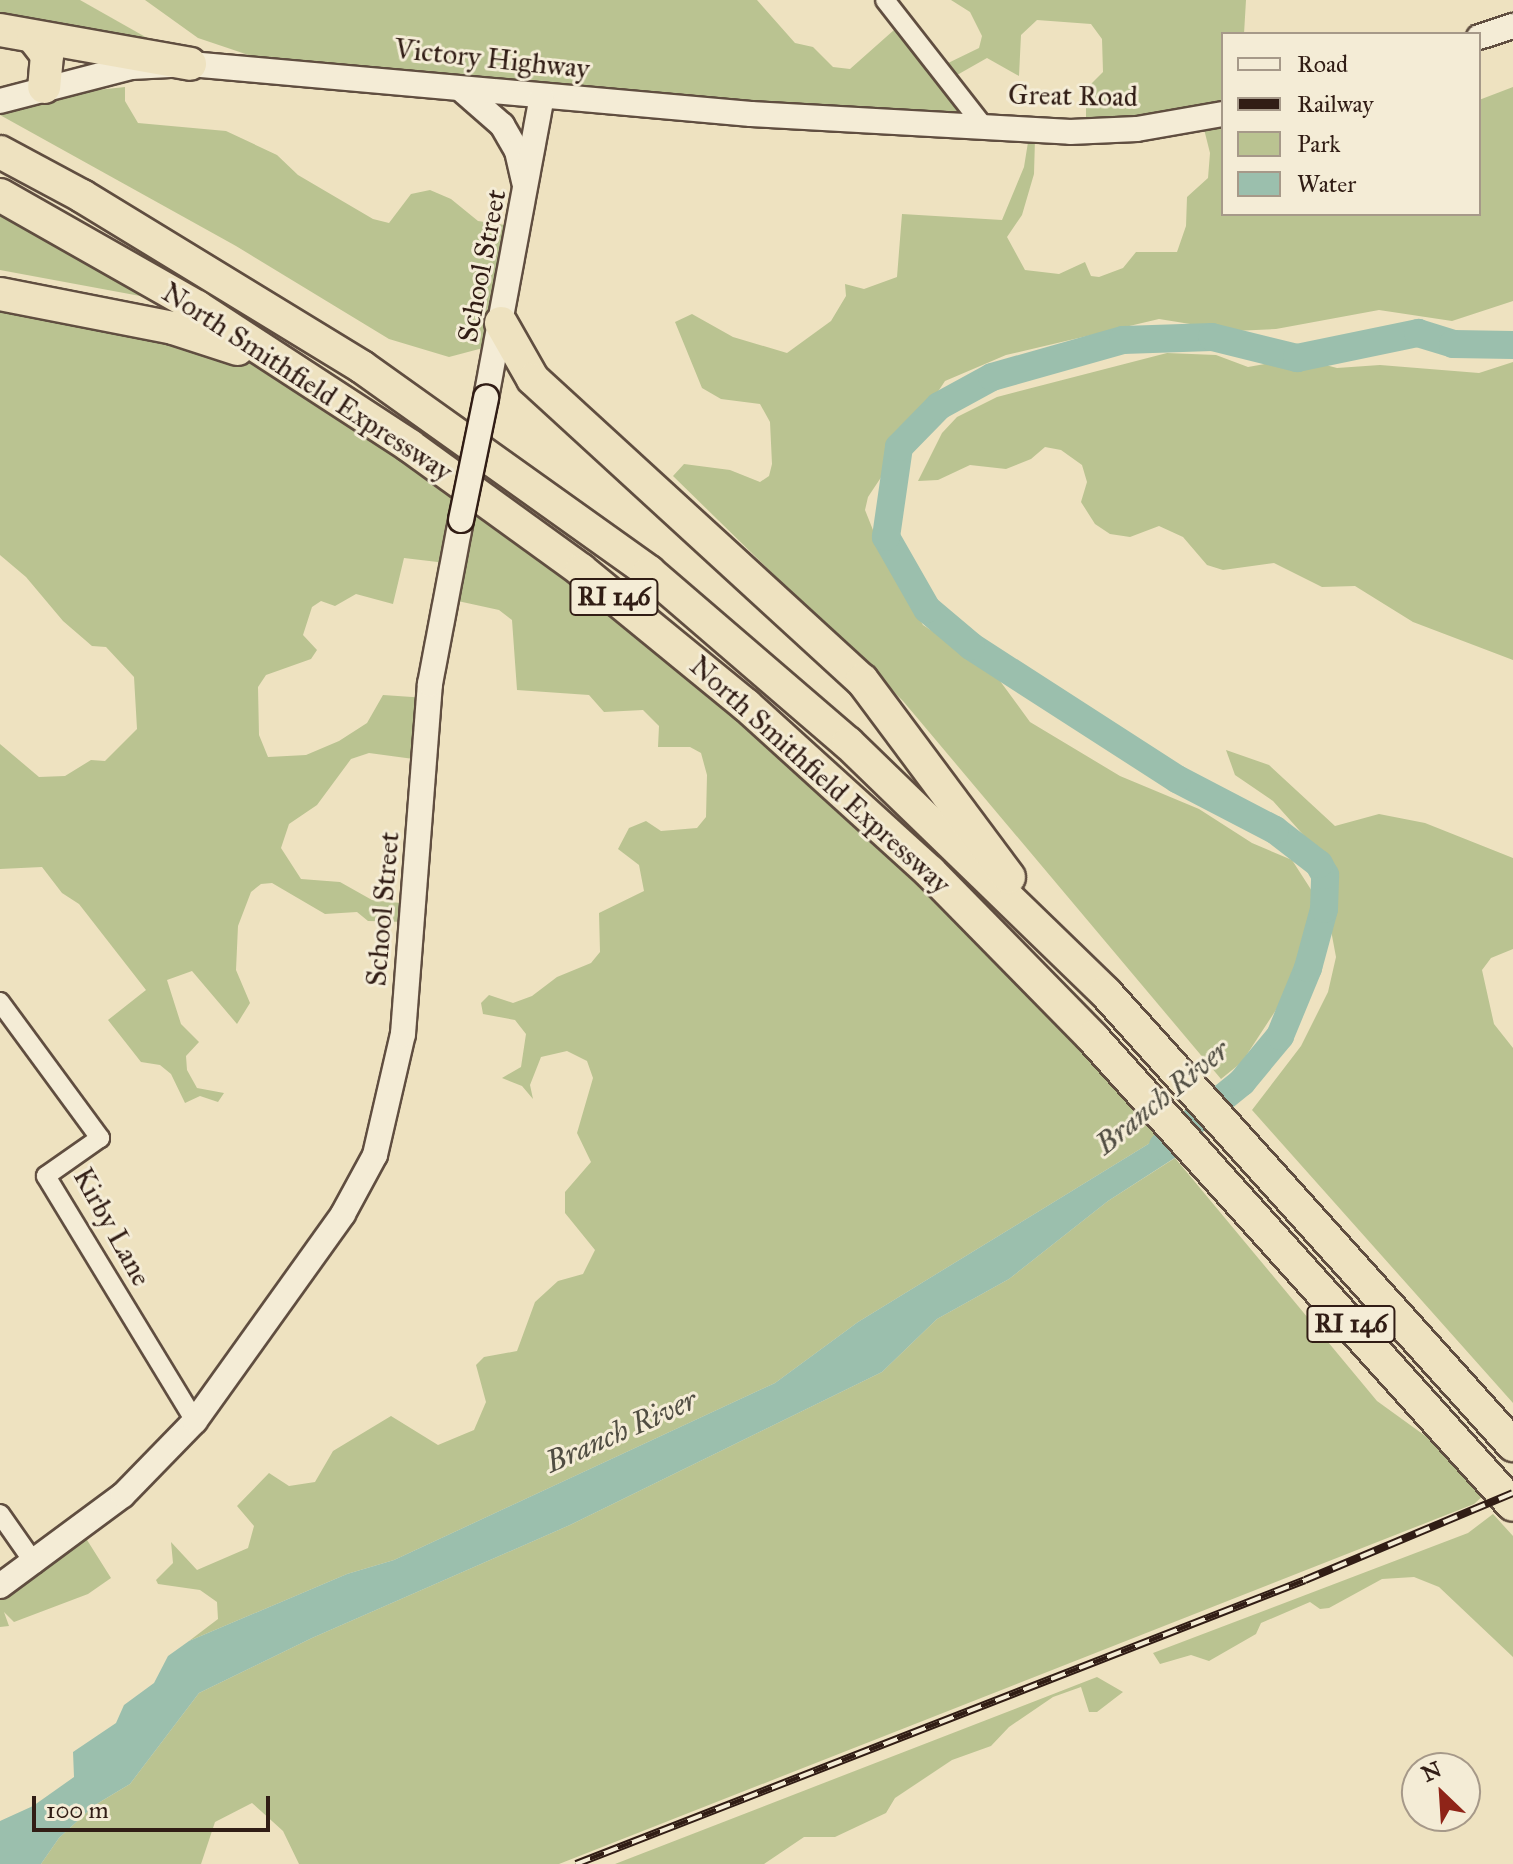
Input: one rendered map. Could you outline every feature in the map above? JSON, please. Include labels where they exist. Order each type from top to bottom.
[{"type":"highway","points":[[0,30],[190,64]]},
{"type":"highway","points":[[33,37],[47,55],[44,87]]},
{"type":"highway","name":"North Smithfield Expressway","points":[[0,152],[263,303],[530,482],[649,572],[848,743],[1043,930],[1179,1072],[1513,1445]]},
{"type":"highway","name":"North Smithfield Expressway","points":[[0,195],[197,307],[338,398],[581,570],[746,705],[930,872],[1150,1098],[1513,1505]]},
{"type":"highway","points":[[0,294],[205,337],[338,398]]},
{"type":"highway","points":[[501,323],[533,379],[862,680],[997,856],[1043,930]]},
{"type":"street","name":"Great Road","points":[[885,0],[982,124],[1070,132],[1137,129],[1221,114]]},
{"type":"street","points":[[1481,36],[1513,26]]},
{"type":"street","name":"Victory Highway","points":[[0,101],[44,87],[131,67],[190,64],[408,80],[463,91],[751,114],[982,124]]},
{"type":"street","points":[[463,91],[502,125],[517,151],[527,196]]},
{"type":"street","name":"School Street","points":[[0,1586],[35,1564],[135,1485],[195,1421],[336,1225],[375,1155],[403,1034],[430,684],[527,196],[542,97]]},
{"type":"street","name":"Kirby Lane","points":[[0,1002],[100,1138],[46,1176],[195,1421]]},
{"type":"street","points":[[0,1514],[35,1564]]},
{"type":"green space","points":[[0,0],[80,0],[149,39],[87,32],[0,12]]},
{"type":"green space","points":[[145,0],[757,0],[795,43],[813,47],[833,67],[850,69],[903,22],[944,65],[979,48],[982,36],[970,12],[951,0],[1246,0],[1244,32],[1221,32],[1221,216],[1481,216],[1481,99],[1513,87],[1513,301],[1452,321],[1379,310],[1276,329],[1234,331],[1159,319],[1006,355],[945,381],[868,497],[865,510],[881,550],[923,625],[992,670],[1030,722],[1120,776],[1199,809],[1252,843],[1292,860],[1319,902],[1318,918],[1289,990],[1242,1062],[1221,1079],[903,701],[673,476],[684,464],[730,470],[760,482],[769,476],[772,464],[770,422],[760,404],[721,399],[702,388],[675,322],[692,314],[733,337],[787,353],[831,321],[846,296],[845,284],[864,289],[897,277],[902,214],[1002,220],[1024,167],[1029,136],[1035,139],[1034,174],[1022,215],[1007,237],[1025,270],[1059,274],[1085,262],[1091,276],[1099,277],[1123,268],[1136,252],[1177,252],[1186,226],[1187,197],[1208,178],[1210,153],[1203,125],[1086,133],[1086,89],[1103,72],[1102,39],[1091,24],[1037,20],[1021,35],[1019,76],[987,58],[950,79],[976,119],[299,72],[198,38]]},
{"type":"green space","points":[[125,87],[125,101],[138,123],[226,131],[277,155],[298,175],[373,219],[389,223],[411,194],[430,190],[451,199],[478,221],[519,227],[483,348],[449,357],[389,339],[236,246],[0,115],[69,93]]},
{"type":"green space","points":[[0,200],[151,298],[0,270]]},
{"type":"green space","points":[[0,301],[250,356],[598,594],[872,839],[1082,1042],[1163,1135],[858,1322],[775,1383],[394,1560],[347,1574],[189,1641],[218,1619],[217,1602],[200,1590],[158,1584],[156,1580],[173,1563],[171,1542],[197,1570],[248,1548],[254,1526],[237,1506],[269,1473],[289,1486],[315,1482],[333,1451],[391,1416],[438,1445],[474,1430],[486,1402],[476,1365],[484,1357],[517,1351],[535,1302],[558,1281],[583,1274],[595,1250],[565,1213],[565,1192],[591,1162],[577,1133],[593,1078],[587,1061],[567,1051],[541,1057],[530,1085],[533,1099],[522,1086],[502,1078],[521,1067],[526,1034],[515,1020],[483,1014],[481,1003],[489,995],[513,1003],[532,996],[557,977],[591,963],[600,952],[599,913],[644,891],[639,865],[618,849],[629,828],[646,821],[661,831],[697,828],[706,817],[707,775],[701,753],[690,747],[658,747],[659,726],[643,710],[604,712],[589,695],[517,690],[512,620],[499,610],[444,598],[446,563],[404,558],[393,604],[356,594],[335,606],[321,601],[312,607],[303,635],[317,650],[311,659],[266,675],[258,687],[259,735],[268,757],[306,755],[339,741],[367,723],[383,695],[427,698],[421,760],[369,753],[351,759],[317,805],[289,824],[281,848],[301,879],[340,882],[372,900],[410,904],[408,922],[368,921],[357,912],[325,914],[272,883],[261,884],[251,892],[238,926],[236,970],[250,1003],[237,1024],[192,971],[167,980],[181,1024],[199,1042],[186,1056],[187,1070],[197,1088],[224,1093],[218,1102],[200,1096],[185,1103],[171,1074],[160,1065],[141,1062],[108,1020],[146,990],[79,904],[62,893],[42,867],[0,869],[0,744],[39,777],[65,776],[91,760],[105,761],[137,729],[134,677],[106,647],[92,646],[63,621],[26,577],[0,555]]},
{"type":"green space","points":[[1167,353],[1216,355],[1248,367],[1299,358],[1337,368],[1380,365],[1479,373],[1513,362],[1513,660],[1413,622],[1355,586],[1322,587],[1274,563],[1223,570],[1207,565],[1183,537],[1159,526],[1130,537],[1110,534],[1095,524],[1081,502],[1087,482],[1082,465],[1061,450],[1045,447],[1031,459],[1006,469],[970,465],[938,480],[918,481],[942,433],[957,417],[997,397]]},
{"type":"green space","points":[[1226,750],[1269,765],[1335,826],[1379,814],[1425,823],[1513,858],[1513,949],[1491,958],[1482,970],[1494,1024],[1513,1048],[1513,1403],[1252,1110],[1301,1046],[1328,992],[1336,957],[1327,909],[1333,868],[1273,801],[1235,775]]},
{"type":"green space","points":[[1175,1158],[1377,1401],[1460,1461],[1485,1494],[1474,1504],[559,1864],[299,1864],[283,1831],[252,1803],[215,1822],[201,1864],[41,1864],[59,1838],[95,1805],[130,1784],[199,1693],[312,1638],[570,1525],[882,1372],[937,1319],[1009,1279],[1108,1201]]},
{"type":"green space","points":[[1493,1514],[1513,1536],[1513,1657],[1439,1587],[1414,1577],[1382,1579],[1329,1608],[1320,1609],[1310,1602],[1261,1623],[1256,1634],[1209,1661],[1191,1655],[1160,1664],[1153,1653],[1468,1533]]},
{"type":"green space","points":[[82,1532],[111,1578],[88,1594],[14,1622],[4,1612],[9,1626],[0,1627],[0,1592]]},
{"type":"green space","points":[[1097,1677],[1123,1692],[1097,1712],[1089,1712],[1081,1687],[1053,1697],[1009,1727],[991,1746],[952,1760],[895,1798],[886,1813],[835,1837],[804,1837],[764,1864],[615,1864]]},
{"type":"water","points":[[1163,1135],[1190,1148],[1108,1201],[1009,1279],[937,1319],[882,1372],[570,1525],[312,1638],[199,1693],[130,1784],[95,1805],[59,1838],[41,1864],[0,1864],[0,1821],[33,1806],[74,1777],[73,1752],[116,1723],[124,1705],[154,1683],[168,1656],[189,1641],[347,1574],[394,1560],[775,1383],[858,1322]]},
{"type":"waterway","name":"Branch River","points":[[1163,1146],[1242,1082],[1280,1036],[1308,968],[1324,909],[1325,875],[1319,864],[1275,830],[1177,779],[971,646],[927,609],[886,537],[899,447],[939,406],[992,377],[1123,340],[1212,337],[1297,358],[1418,333],[1453,344],[1513,345]]},
{"type":"railway","points":[[576,1864],[1305,1580],[1513,1493]]}]
